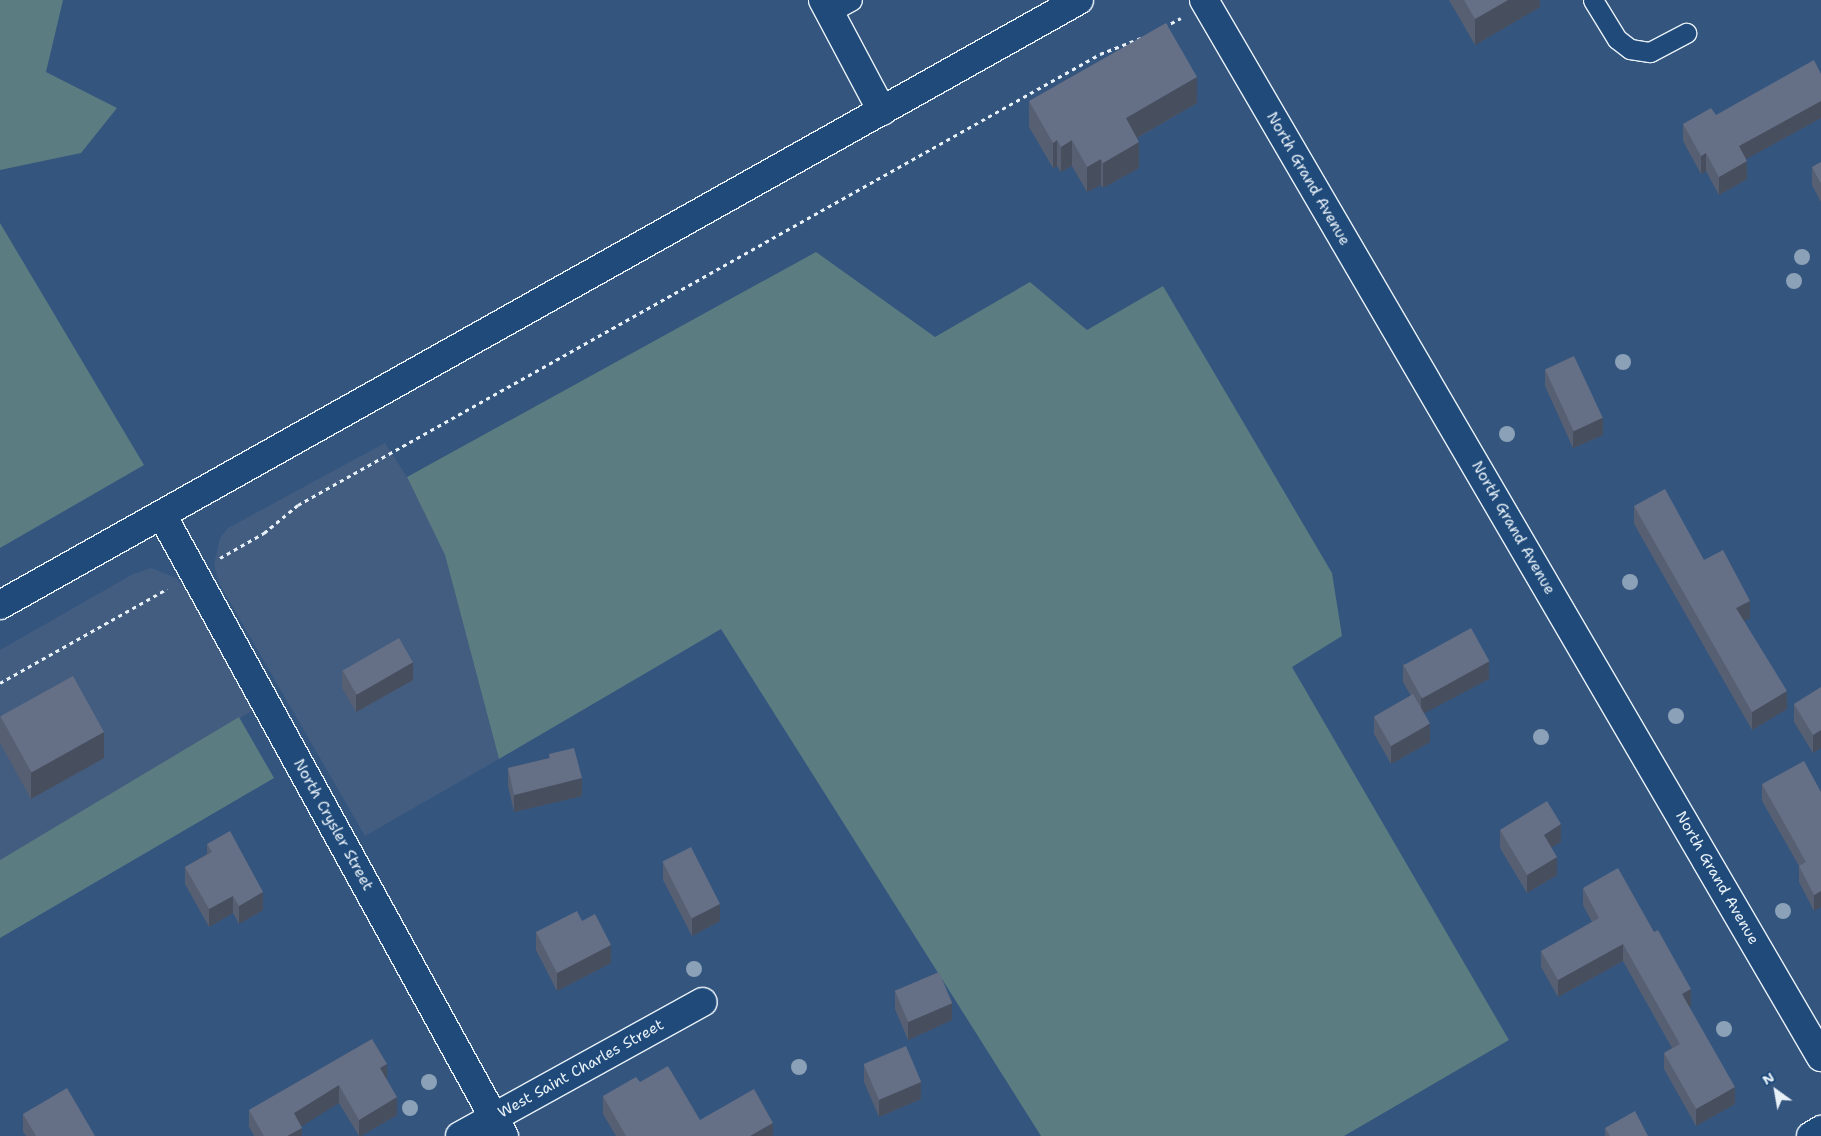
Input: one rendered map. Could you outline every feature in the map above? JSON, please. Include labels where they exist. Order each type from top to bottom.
[{"type":"street","points":[[0,605],[1079,0]]},
{"type":"street","name":"North Grand Avenue","points":[[1205,2],[1821,1057]]},
{"type":"street","points":[[835,4],[882,111]]},
{"type":"street","name":"North Crysler Street","points":[[162,515],[499,1127]]},
{"type":"street","name":"West Saint Charles Street","points":[[460,1136],[499,1127],[703,1002]]},
{"type":"street","points":[[1811,1136],[1821,1130]]},
{"type":"lane","points":[[1593,0],[1617,39],[1630,49],[1650,52],[1686,33]]},
{"type":"path","points":[[1156,32],[1205,2]]},
{"type":"path","points":[[0,684],[264,533],[298,505],[324,490],[1100,54],[1148,35]]},
{"type":"shaded area","points":[[385,443],[407,477],[445,555],[499,759],[365,836],[219,583],[214,565],[220,538],[228,528]]},
{"type":"shaded area","points":[[151,568],[176,578],[189,594],[255,709],[0,860],[0,650],[133,574]]},
{"type":"green space","points":[[0,0],[63,0],[46,72],[117,108],[81,153],[0,170]]},
{"type":"green space","points":[[0,223],[144,465],[0,548]]},
{"type":"green space","points":[[816,252],[935,337],[1030,282],[1087,330],[1163,286],[1332,573],[1342,636],[1292,667],[1509,1040],[1344,1136],[1041,1136],[721,629],[499,759],[445,555],[407,477]]},
{"type":"green space","points":[[239,717],[274,778],[0,938],[0,860]]},
{"type":"building","points":[[1464,0],[1508,0],[1475,19]]},
{"type":"building","points":[[1166,23],[1197,77],[1126,118],[1139,142],[1103,163],[1101,159],[1087,167],[1072,140],[1061,147],[1057,140],[1053,143],[1029,101]]},
{"type":"building","points":[[1814,60],[1821,74],[1821,101],[1739,146],[1747,161],[1719,177],[1706,153],[1701,156],[1683,124],[1711,108],[1716,115]]},
{"type":"building","points":[[1821,162],[1821,184],[1812,167]]},
{"type":"building","points":[[1574,356],[1603,418],[1574,431],[1545,370]]},
{"type":"building","points":[[1665,489],[1704,560],[1723,550],[1750,601],[1736,608],[1787,691],[1752,712],[1634,506]]},
{"type":"building","points":[[1471,628],[1489,661],[1422,699],[1404,665]]},
{"type":"building","points":[[399,638],[413,662],[357,695],[343,670]]},
{"type":"building","points":[[73,676],[104,732],[31,772],[0,716]]},
{"type":"building","points":[[1821,687],[1821,730],[1813,735],[1794,704]]},
{"type":"building","points":[[1413,694],[1430,723],[1391,746],[1374,716]]},
{"type":"building","points":[[574,748],[582,778],[514,795],[508,768],[550,758],[549,754]]},
{"type":"building","points":[[1804,761],[1821,792],[1821,891],[1814,895],[1799,866],[1806,862],[1762,784]]},
{"type":"building","points":[[1547,801],[1561,824],[1544,835],[1557,857],[1527,875],[1500,830]]},
{"type":"building","points":[[230,831],[263,892],[239,906],[233,896],[209,909],[185,867],[212,852],[207,844]]},
{"type":"building","points":[[691,847],[720,904],[692,919],[662,862]]},
{"type":"building","points":[[1618,868],[1654,932],[1658,930],[1691,989],[1682,994],[1735,1087],[1696,1109],[1664,1053],[1680,1044],[1623,944],[1558,980],[1541,951],[1599,918],[1583,888]]},
{"type":"building","points":[[577,911],[582,921],[595,914],[611,945],[557,973],[536,932]]},
{"type":"building","points":[[939,972],[952,1003],[908,1022],[895,991]]},
{"type":"building","points":[[372,1039],[387,1064],[380,1068],[397,1097],[359,1120],[339,1085],[294,1113],[302,1128],[287,1136],[264,1136],[249,1110]]},
{"type":"building","points":[[906,1046],[921,1082],[879,1100],[864,1064]]},
{"type":"building","points":[[668,1066],[700,1120],[754,1089],[773,1123],[750,1136],[626,1136],[603,1096],[636,1077],[640,1082]]},
{"type":"building","points":[[67,1088],[95,1136],[36,1136],[23,1114]]},
{"type":"building","points":[[1635,1111],[1648,1136],[1610,1136],[1605,1128]]}]
